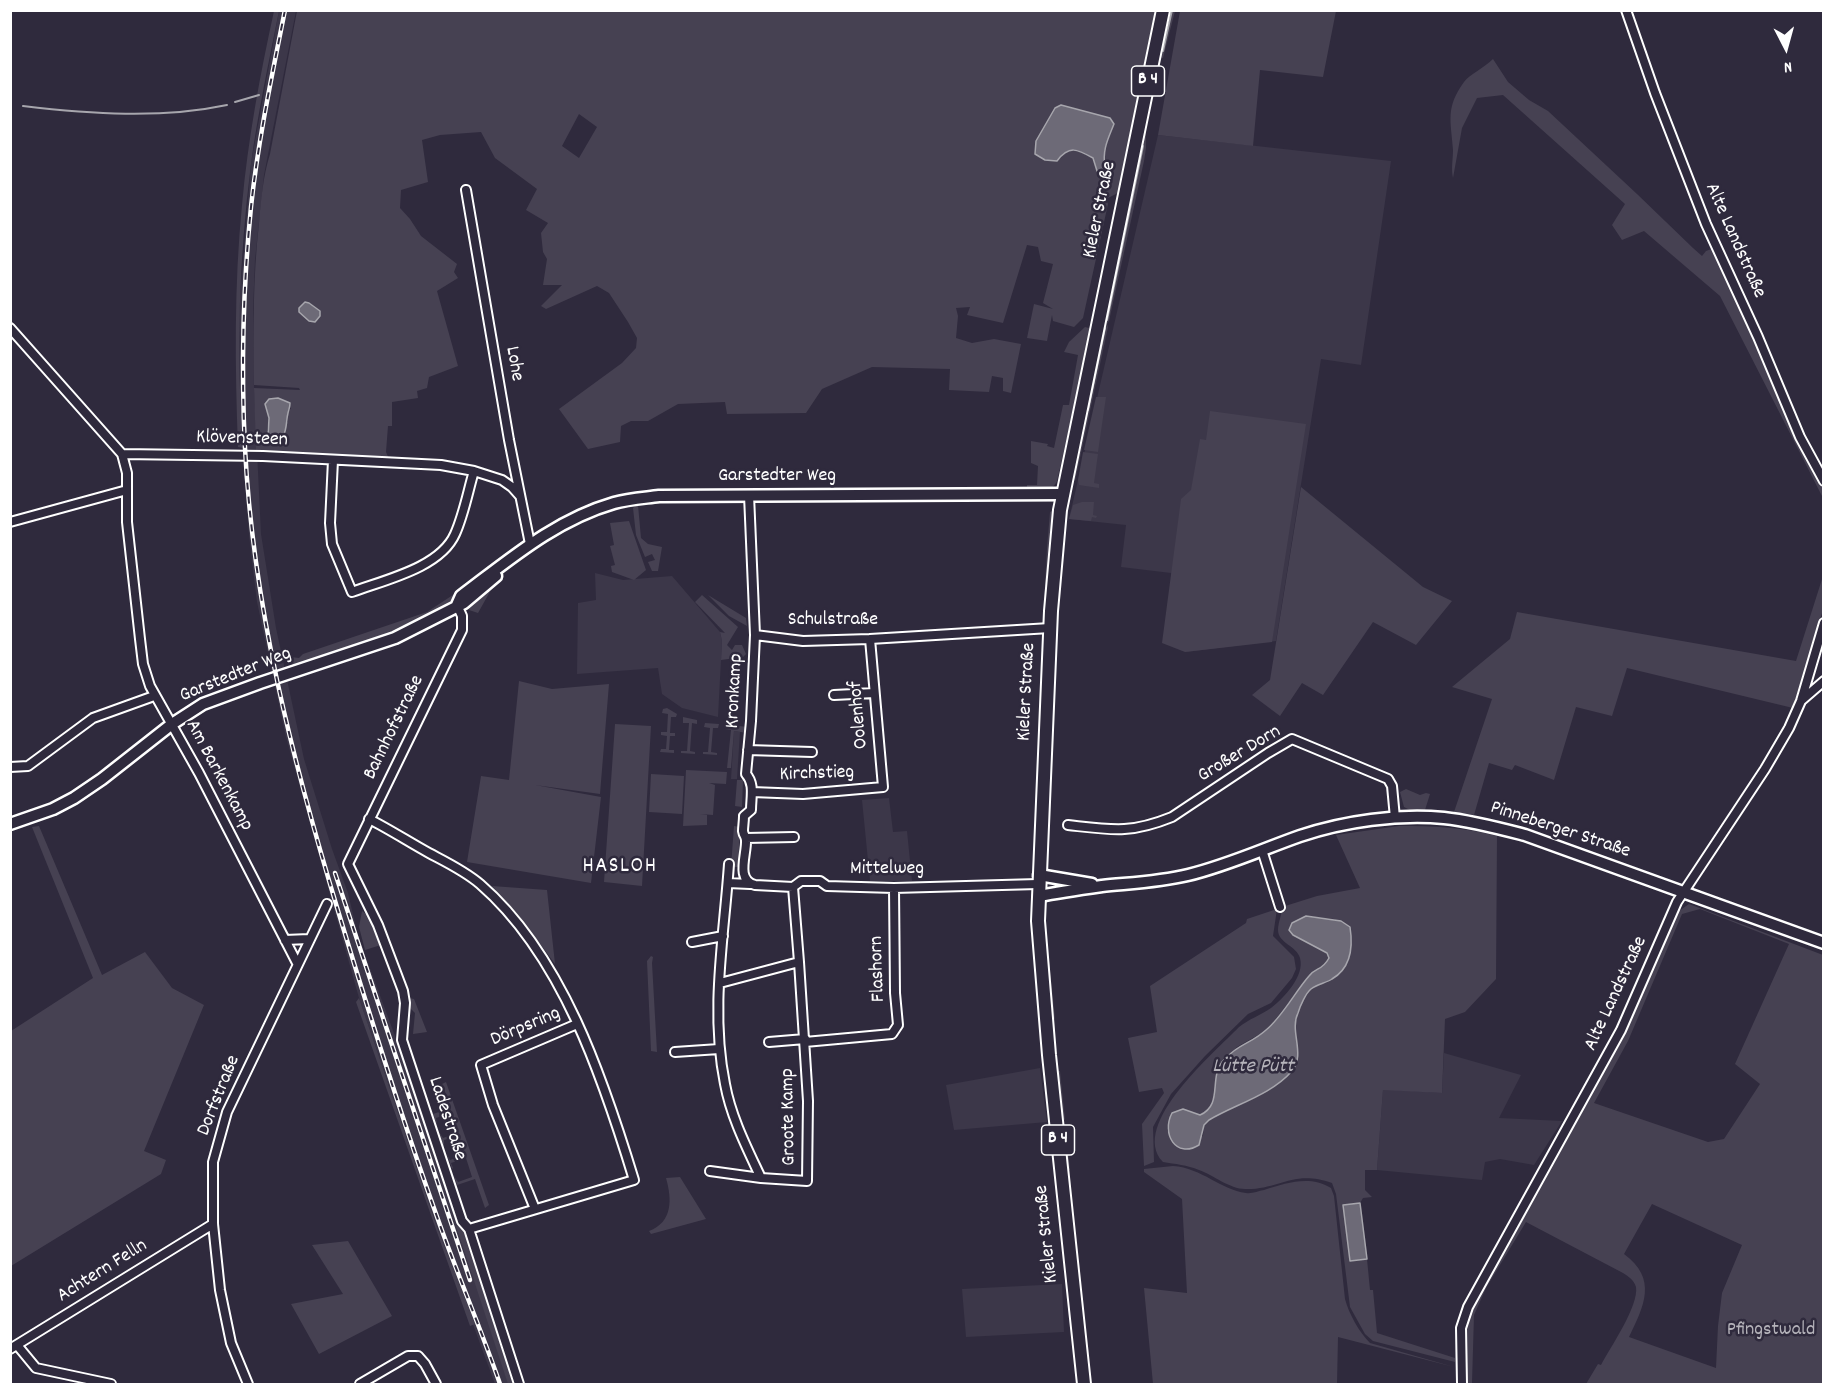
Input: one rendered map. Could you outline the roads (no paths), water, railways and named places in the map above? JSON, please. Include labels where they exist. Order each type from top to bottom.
[{"type":"main road","name":"Kieler Straße","points":[[1084,1384],[1042,979],[1039,885],[1050,628],[1056,543],[1063,494],[1163,10]]},
{"type":"main road","name":"Garstedter Weg","points":[[10,824],[53,809],[74,798],[102,780],[172,724],[203,705],[237,691],[395,638],[432,620],[458,605],[461,596],[530,544],[577,517],[615,503],[659,496],[1063,494]]},
{"type":"main road","name":"Pinneberger Straße","points":[[1039,885],[1104,886],[1150,882],[1219,866],[1323,830],[1348,824],[1395,818],[1443,818],[1476,823],[1525,835],[1824,943]]},
{"type":"main road","name":"Pinneberger Straße","points":[[1039,885],[1104,886]]},
{"type":"street","name":"Alte Landstraße","points":[[1626,10],[1655,93],[1706,224],[1758,337],[1800,437],[1820,466],[1824,481]]},
{"type":"street","name":"Lohe","points":[[466,190],[530,544]]},
{"type":"street","points":[[10,328],[122,454]]},
{"type":"street","name":"Klövensteen","points":[[122,454],[263,456],[441,465],[474,471],[502,480],[520,496]]},
{"type":"street","name":"Am Barkenkamp","points":[[122,454],[127,474],[127,522],[143,664],[154,696],[172,724],[297,963]]},
{"type":"street","points":[[333,460],[330,524],[332,544],[352,592],[424,565],[442,552],[455,535],[474,471]]},
{"type":"street","points":[[10,522],[127,490]]},
{"type":"street","points":[[749,495],[755,635]]},
{"type":"street","name":"Bahnhofstraße","points":[[348,864],[462,630],[462,616],[458,605]]},
{"type":"street","name":"Alte Landstraße","points":[[1462,1384],[1461,1328],[1468,1307],[1621,1030],[1673,909],[1765,769],[1789,728],[1801,701],[1824,623]]},
{"type":"street","name":"Schulstraße","points":[[755,635],[803,641],[1050,628]]},
{"type":"street","name":"Kronkamp","points":[[744,873],[746,838],[743,833],[744,816],[750,810],[752,792],[752,782],[746,774],[755,635]]},
{"type":"street","name":"Oolenhof","points":[[870,639],[883,787]]},
{"type":"street","points":[[1801,701],[1824,681]]},
{"type":"street","points":[[834,695],[874,693]]},
{"type":"street","points":[[10,767],[28,766],[93,718],[154,696]]},
{"type":"street","name":"Großer Dorn","points":[[1068,825],[1120,831],[1138,829],[1157,823],[1172,817],[1268,753],[1292,740],[1388,779],[1392,786],[1395,818]]},
{"type":"street","name":"Kronkamp","points":[[748,750],[812,752]]},
{"type":"street","name":"Kirchstieg","points":[[752,792],[803,794],[883,787]]},
{"type":"street","points":[[369,819],[468,874],[500,902],[549,967],[577,1024]]},
{"type":"street","points":[[746,838],[794,837]]},
{"type":"street","points":[[1262,850],[1280,906]]},
{"type":"street","name":"Ladestraße","points":[[348,864],[378,925],[403,991],[405,1003],[402,1040],[462,1221],[469,1228],[519,1384]]},
{"type":"street","points":[[750,884],[744,873],[729,867],[720,983],[799,962]]},
{"type":"street","name":"Mittelweg","points":[[750,884],[793,887],[801,881],[820,881],[827,886],[894,888],[1039,885]]},
{"type":"street","points":[[728,883],[750,884]]},
{"type":"street","name":"Groote Kamp","points":[[710,1171],[807,1181],[808,1111],[805,1040],[793,887]]},
{"type":"street","name":"Flashorn","points":[[879,1035],[892,1034],[898,1025],[895,993],[894,888]]},
{"type":"street","name":"Dorfstraße","points":[[248,1384],[234,1352],[224,1315],[213,1224],[213,1162],[227,1112],[327,904]]},
{"type":"street","points":[[692,942],[723,936]]},
{"type":"street","points":[[285,940],[309,939]]},
{"type":"street","name":"Groote Kamp","points":[[720,983],[717,1012],[719,1049],[725,1085],[736,1122],[761,1178]]},
{"type":"street","name":"Dörpsring","points":[[469,1228],[535,1209],[634,1180],[611,1109],[577,1024],[481,1065],[493,1105],[535,1209]]},
{"type":"street","name":"Groote Kamp","points":[[769,1042],[879,1035]]},
{"type":"street","points":[[675,1052],[719,1049]]},
{"type":"street","name":"Achtern Felln","points":[[14,1347],[213,1224]]},
{"type":"street","points":[[14,1347],[36,1368],[111,1384]]},
{"type":"street","points":[[360,1384],[408,1356],[418,1356],[436,1384]]},
{"type":"water","points":[[1061,105],[1110,118],[1114,124],[1106,145],[1105,167],[1102,172],[1097,171],[1093,158],[1082,152],[1069,151],[1057,161],[1045,160],[1035,154],[1036,141],[1055,108]]},
{"type":"water","points":[[305,302],[320,311],[320,316],[315,322],[309,321],[299,312],[299,308]]},
{"type":"water","points":[[278,398],[290,404],[285,432],[280,439],[275,439],[268,437],[269,418],[265,404],[269,399]]},
{"type":"water","name":"Lütte Pütt","points":[[1306,916],[1341,921],[1350,927],[1351,949],[1343,969],[1330,980],[1311,989],[1302,1003],[1295,1027],[1298,1050],[1296,1064],[1292,1071],[1274,1087],[1209,1120],[1204,1125],[1199,1145],[1191,1149],[1177,1147],[1168,1129],[1172,1113],[1183,1109],[1200,1115],[1207,1111],[1214,1098],[1216,1076],[1222,1062],[1272,1025],[1309,976],[1324,965],[1329,958],[1327,953],[1293,935],[1289,930],[1292,923]]},
{"type":"water","points":[[1360,1203],[1367,1259],[1350,1261],[1343,1205]]},
{"type":"waterway","points":[[1163,51],[1172,10]]},
{"type":"waterway","points":[[235,102],[259,95]]},
{"type":"waterway","points":[[23,106],[74,111],[151,114],[227,105]]},
{"type":"waterway","points":[[1107,320],[1143,146]]},
{"type":"waterway","points":[[1088,410],[1105,328]]},
{"type":"railway","points":[[285,10],[254,182],[248,237],[244,328],[243,388],[249,507],[266,625],[291,742],[339,914],[422,1174],[500,1384]]},
{"type":"railway","points":[[335,873],[470,1280]]},
{"type":"district","name":"HASLOH","points":[[620,868]]},
{"type":"park label","name":"Pfingstwald","points":[[1771,1331]]}]
